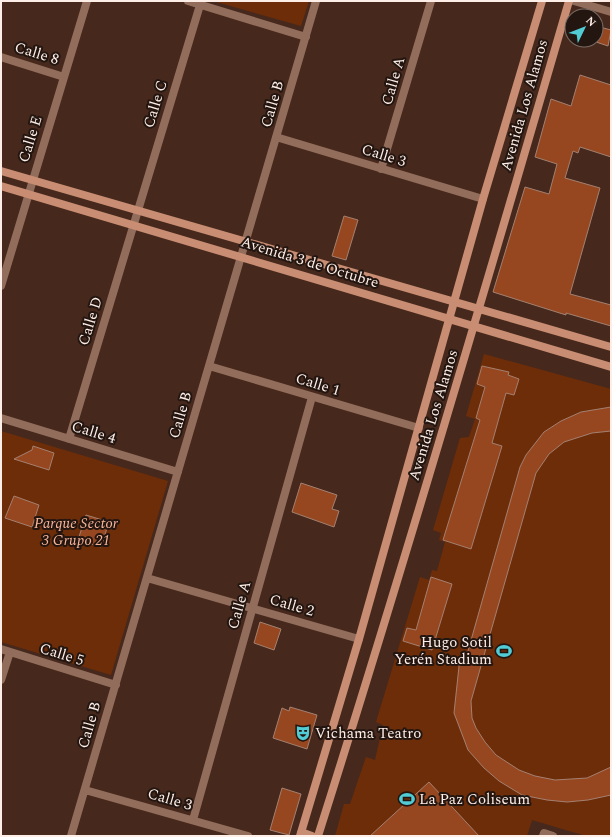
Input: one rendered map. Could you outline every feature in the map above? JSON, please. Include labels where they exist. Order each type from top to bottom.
[{"type":"street","name":"Calle E","points":[[1,286],[87,1]]},
{"type":"street","points":[[188,1],[306,37]]},
{"type":"street","name":"Calle B","points":[[71,836],[316,1]]},
{"type":"street","name":"Calle A","points":[[381,169],[431,1]]},
{"type":"street","name":"Avenida Los Alamos","points":[[300,834],[359,639],[483,199],[542,1]]},
{"type":"street","name":"Avenida Los Alamos","points":[[318,836],[378,646],[480,308],[569,1]]},
{"type":"street","points":[[574,1],[611,12]]},
{"type":"street","name":"Calle C","points":[[138,211],[200,4]]},
{"type":"street","name":"Calle 8","points":[[1,57],[64,77]]},
{"type":"street","name":"Calle 3","points":[[276,137],[483,199]]},
{"type":"street","name":"Avenida 3 de Octubre","points":[[1,171],[245,243],[480,308],[611,347]]},
{"type":"street","name":"Avenida 3 de Octubre","points":[[1,186],[134,224],[611,367]]},
{"type":"street","name":"Calle D","points":[[69,439],[138,211]]},
{"type":"street","name":"Calle 1","points":[[209,366],[419,428]]},
{"type":"street","name":"Calle A","points":[[193,820],[312,396]]},
{"type":"street","name":"Calle 4","points":[[1,418],[178,472]]},
{"type":"street","name":"Calle 2","points":[[147,578],[359,639]]},
{"type":"street","name":"Calle 5","points":[[1,649],[116,685]]},
{"type":"street","points":[[1,680],[10,652]]},
{"type":"street","name":"Calle 3","points":[[85,790],[248,836]]},
{"type":"street","points":[[300,834],[312,836]]},
{"type":"street","points":[[544,835],[553,836]]},
{"type":"green space","points":[[213,1],[309,1],[301,26]]},
{"type":"green space","name":"Hugo Sotil Yerén Stadium","points":[[484,354],[611,389],[611,836],[586,836],[532,820],[527,836],[335,836],[344,804],[350,804],[366,757],[375,760],[383,725],[376,722],[420,577],[429,580],[432,570],[437,571],[445,542],[439,540],[441,533],[433,530],[460,438],[469,437],[475,419],[466,416]]},
{"type":"green space","name":"Parque Sector 3 Grupo 21","points":[[1,431],[168,481],[111,675],[1,642]]},
{"type":"building","points":[[604,28],[611,30],[608,46],[604,45]]},
{"type":"building","points":[[580,75],[611,85],[611,157],[580,147],[578,153],[573,151],[565,178],[600,188],[570,294],[611,305],[611,326],[566,313],[566,315],[493,292],[525,187],[549,194],[557,164],[535,157],[551,99],[571,106]]},
{"type":"building","points":[[344,216],[358,220],[346,260],[332,256]]},
{"type":"building","points":[[482,366],[509,372],[508,375],[519,379],[514,395],[506,393],[492,443],[502,446],[471,549],[443,540],[480,420],[476,418],[485,387],[477,384]]},
{"type":"building","points":[[611,407],[611,431],[592,433],[564,442],[549,454],[536,473],[471,701],[472,718],[476,728],[485,742],[496,755],[519,770],[535,776],[555,780],[587,778],[611,767],[611,795],[588,800],[567,802],[547,800],[522,795],[499,781],[484,768],[468,750],[454,713],[460,657],[466,658],[520,467],[526,455],[544,432],[561,421],[581,412]]},
{"type":"building","points":[[33,446],[54,453],[49,470],[14,459],[32,450]]},
{"type":"building","points":[[301,483],[337,495],[332,509],[339,511],[334,527],[292,512]]},
{"type":"building","points":[[14,496],[39,505],[32,527],[5,518]]},
{"type":"building","points":[[86,515],[109,522],[101,547],[78,540]]},
{"type":"building","points":[[431,577],[452,584],[432,650],[403,641],[407,628],[416,630]]},
{"type":"building","points":[[260,622],[281,629],[274,650],[254,643]]},
{"type":"building","points":[[290,707],[317,715],[307,749],[273,738],[282,708],[289,711]]},
{"type":"building","points":[[429,782],[479,836],[370,836]]},
{"type":"building","points":[[282,788],[301,794],[289,835],[270,830]]},
{"type":"place","name":"Hugo Sotil Yerén Stadium","points":[[504,651]]},
{"type":"place","name":"Vichama Teatro","points":[[303,733]]},
{"type":"place","name":"La Paz Coliseum","points":[[407,799]]}]
